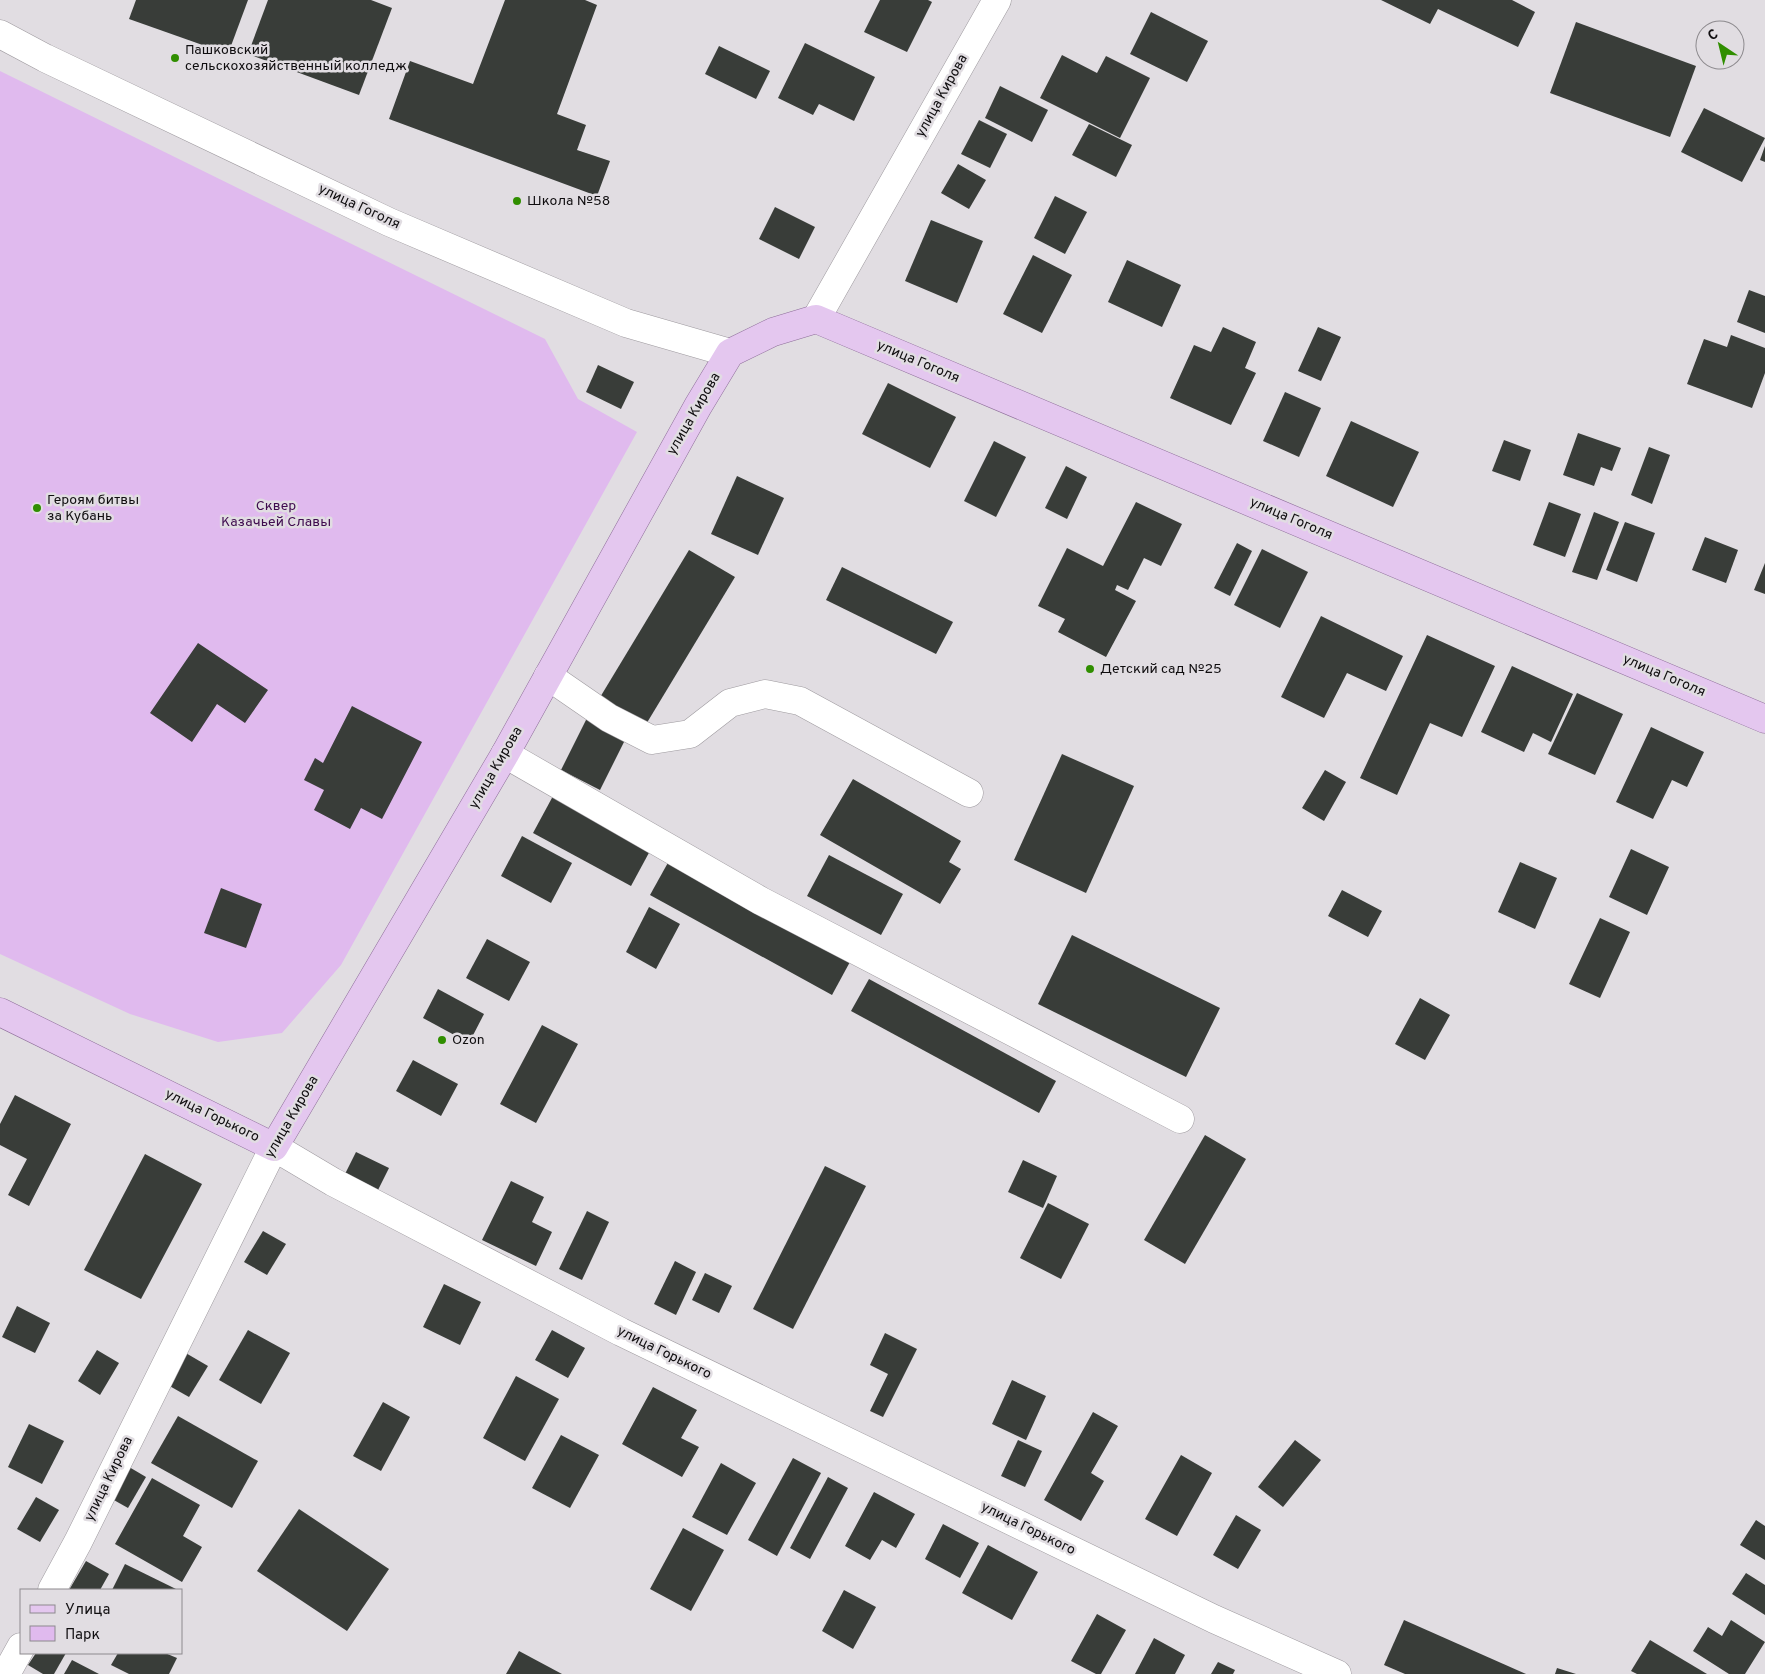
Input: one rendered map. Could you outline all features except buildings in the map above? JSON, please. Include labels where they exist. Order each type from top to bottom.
[{"type":"main road","points":[[730,353],[773,332],[816,319]]},
{"type":"main road","name":"улица Гоголя","points":[[816,319],[1765,719]]},
{"type":"main road","name":"улица Кирова","points":[[274,1146],[504,754],[698,406],[730,353]]},
{"type":"main road","name":"улица Горького","points":[[0,1012],[274,1146]]},
{"type":"street","name":"улица Кирова","points":[[816,319],[997,0]]},
{"type":"street","name":"улица Гоголя","points":[[0,34],[45,58],[389,222],[626,323],[730,353]]},
{"type":"street","points":[[548,676],[609,718],[652,740],[690,734],[730,703],[748,698],[765,694],[800,701],[969,793]]},
{"type":"street","points":[[504,754],[761,900],[1180,1119]]},
{"type":"street","name":"улица Кирова","points":[[53,1589],[78,1542],[274,1146]]},
{"type":"street","name":"улица Горького","points":[[274,1146],[333,1182],[621,1332],[1214,1619],[1337,1674]]},
{"type":"street","points":[[6,1674],[20,1648]]},
{"type":"green space","name":"Сквер Казачьей Славы","points":[[0,71],[545,339],[578,399],[637,432],[341,965],[282,1033],[218,1042],[130,1014],[0,954]]},
{"type":"place","name":"Пашковский сельскохозяйственный колледж","points":[[175,58]]},
{"type":"place","name":"Школа №58","points":[[517,201]]},
{"type":"place","name":"Героям битвы за Кубань","points":[[37,508]]},
{"type":"place","name":"Детский сад №25","points":[[1090,669]]},
{"type":"place","name":"Ozon","points":[[442,1040]]}]
